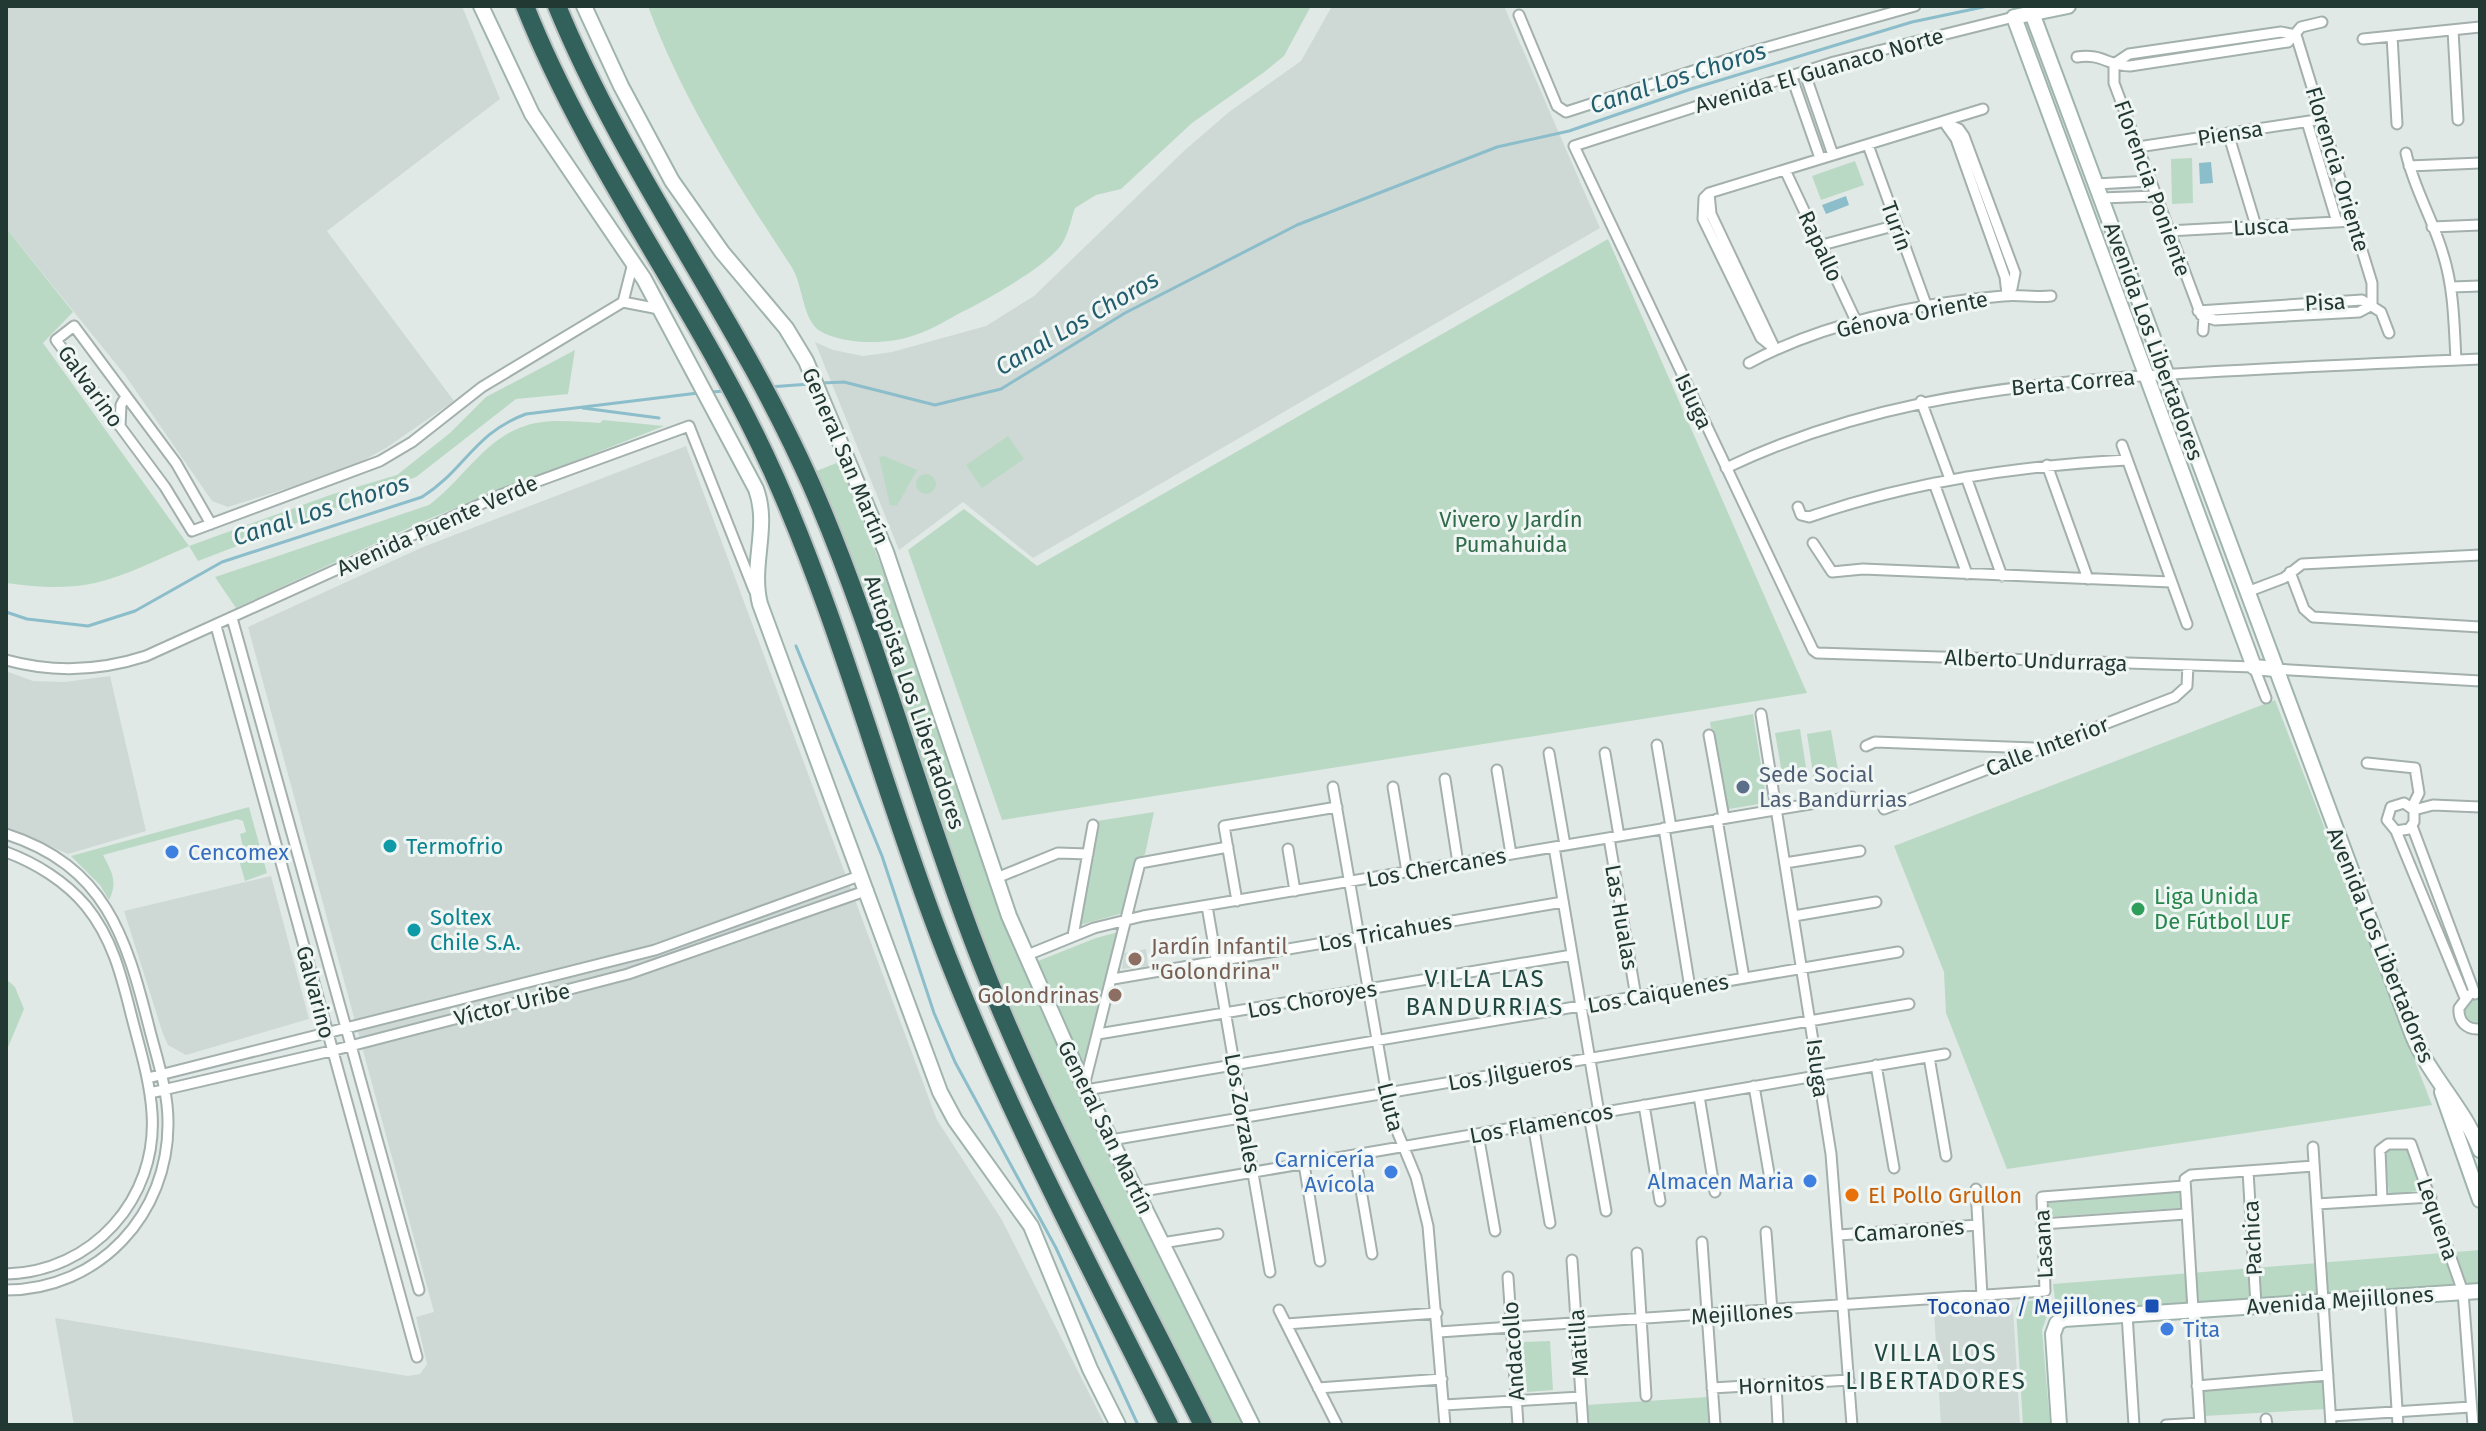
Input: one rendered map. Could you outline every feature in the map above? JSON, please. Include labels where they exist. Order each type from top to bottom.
[{"type":"highway","points":[[525,6],[591,146],[741,405],[811,565],[920,883],[961,991],[1025,1133],[1169,1425]]},
{"type":"highway","name":"Autopista Los Libertadores","points":[[557,6],[613,126],[773,403],[842,561],[952,884],[1003,1015],[1203,1425]]},
{"type":"street","points":[[481,6],[532,114],[662,311],[756,489],[761,507],[756,578],[760,604],[940,1092],[955,1120],[1031,1226],[1090,1369],[1118,1425]]},
{"type":"street","name":"General San Martín","points":[[584,6],[649,141],[684,200],[722,252],[776,315],[806,361],[898,585],[994,879],[1025,956],[1085,1088],[1252,1425]]},
{"type":"street","name":"Avenida El Guanaco Norte","points":[[1519,15],[1557,106],[1566,112],[1761,49],[1915,6]]},
{"type":"street","name":"Avenida El Guanaco Norte","points":[[1574,146],[1804,71],[2068,6]]},
{"type":"street","name":"Avenida Los Libertadores","points":[[2032,13],[2413,1036],[2440,1084],[2466,1120],[2480,1150]]},
{"type":"street","name":"Avenida Los Libertadores","points":[[2014,17],[2266,698]]},
{"type":"street","points":[[2077,57],[2096,55],[2114,64],[2130,66],[2207,55],[2288,42],[2303,26],[2322,22]]},
{"type":"street","points":[[2363,39],[2480,27]]},
{"type":"street","points":[[2453,30],[2458,120]]},
{"type":"street","points":[[2114,64],[2129,54],[2281,32],[2296,35]]},
{"type":"street","name":"Florencia Oriente","points":[[2296,35],[2372,283],[2372,305]]},
{"type":"street","points":[[2392,36],[2397,124]]},
{"type":"street","points":[[2204,43],[2207,55]]},
{"type":"street","name":"Florencia Poniente","points":[[2114,64],[2113,78],[2201,314]]},
{"type":"street","points":[[1804,71],[1833,155]]},
{"type":"street","points":[[1791,75],[1820,158]]},
{"type":"street","points":[[2050,113],[2057,107],[2067,107]]},
{"type":"street","points":[[1775,349],[1735,274],[1711,214],[1709,193],[1983,109]]},
{"type":"street","name":"Piensa","points":[[2138,147],[2323,119]]},
{"type":"street","points":[[1944,122],[1959,129],[1964,136],[1990,204],[2015,273],[2007,295]]},
{"type":"street","points":[[1944,122],[1953,133],[2005,277],[2007,295]]},
{"type":"street","name":"Florencia Oriente","points":[[2307,122],[2337,222]]},
{"type":"street","points":[[2228,133],[2256,226]]},
{"type":"street","name":"Turín","points":[[1868,145],[1927,307]]},
{"type":"street","name":"Isluga","points":[[1574,146],[1810,645],[1817,653]]},
{"type":"street","points":[[2406,153],[2452,287],[2456,360]]},
{"type":"street","points":[[2409,166],[2480,163]]},
{"type":"street","name":"Rapallo","points":[[1785,170],[1857,323]]},
{"type":"street","points":[[2098,191],[2150,181]]},
{"type":"street","points":[[2098,191],[2156,196]]},
{"type":"street","points":[[1979,206],[1990,204]]},
{"type":"street","name":"Lusca","points":[[2168,231],[2354,221]]},
{"type":"street","points":[[1822,245],[1897,225]]},
{"type":"street","points":[[2432,227],[2480,225]]},
{"type":"street","points":[[623,302],[633,263]]},
{"type":"street","points":[[2111,280],[2129,273]]},
{"type":"street","points":[[2452,287],[2480,286]]},
{"type":"street","name":"Génova Oriente","points":[[1749,363],[1775,349],[1857,323],[1927,307],[2007,295],[2051,296]]},
{"type":"street","name":"Pisa","points":[[2201,314],[2283,304],[2362,300],[2372,305]]},
{"type":"street","points":[[211,524],[380,461],[412,442],[482,387],[623,302],[662,311]]},
{"type":"street","name":"Pisa","points":[[2283,304],[2285,316]]},
{"type":"street","points":[[2372,305],[2383,316],[2389,333]]},
{"type":"street","name":"Pisa","points":[[2201,314],[2215,320],[2359,312],[2372,305]]},
{"type":"street","points":[[2201,314],[2203,331]]},
{"type":"street","name":"Galvarino","points":[[74,326],[176,463],[211,524],[192,531],[165,487],[56,340],[74,326]]},
{"type":"street","name":"Berta Correa","points":[[1726,468],[1834,424],[1921,401],[2021,386],[2166,373],[2480,359]]},
{"type":"street","points":[[120,426],[121,405],[126,396]]},
{"type":"street","points":[[1921,401],[1950,479]]},
{"type":"street","name":"Avenida Puente Verde","points":[[6,660],[46,668],[104,667],[146,656],[503,494],[689,426],[760,604]]},
{"type":"street","points":[[2122,445],[2187,624]]},
{"type":"street","points":[[1798,507],[1801,515],[1809,517],[1950,479],[2047,465],[2127,460]]},
{"type":"street","points":[[2047,465],[2088,579]]},
{"type":"street","points":[[2181,470],[2190,465],[2200,466]]},
{"type":"street","points":[[1966,477],[2002,576]]},
{"type":"street","points":[[1934,483],[1967,574]]},
{"type":"street","points":[[1813,543],[1832,572],[1855,569],[2171,582]]},
{"type":"street","points":[[2229,600],[2239,600],[2247,592],[2280,580],[2302,564],[2480,555]]},
{"type":"street","points":[[2290,572],[2304,609],[2313,617],[2480,627]]},
{"type":"street","name":"Galvarino","points":[[232,618],[419,1290]]},
{"type":"street","name":"Galvarino","points":[[216,626],[417,1357]]},
{"type":"street","name":"Alberto Undurraga","points":[[1817,653],[2254,667]]},
{"type":"street","name":"Calle Interior","points":[[1884,809],[2175,697],[2187,686],[2188,665]]},
{"type":"street","points":[[2254,667],[2480,681]]},
{"type":"street","name":"Isluga","points":[[1761,714],[1820,1075],[1839,1235],[1852,1425]]},
{"type":"street","points":[[246,738],[265,733]]},
{"type":"street","points":[[1709,735],[1744,978]]},
{"type":"street","points":[[1866,746],[1875,742],[2039,749]]},
{"type":"street","points":[[1657,745],[1690,988]]},
{"type":"street","points":[[1549,753],[1565,845]]},
{"type":"street","name":"Las Hualas","points":[[1605,753],[1636,997]]},
{"type":"street","points":[[2367,763],[2415,768],[2419,793],[2413,809],[2412,826],[2478,994],[2465,998],[2459,1008],[2460,1019],[2468,1027],[2480,1029]]},
{"type":"street","points":[[1497,770],[1511,854]]},
{"type":"street","points":[[1445,779],[1458,863]]},
{"type":"street","name":"Lluta","points":[[1333,787],[1386,1093],[1402,1147],[1420,1190],[1437,1313],[1445,1425]]},
{"type":"street","points":[[1393,787],[1407,872]]},
{"type":"street","name":"Los Chercanes","points":[[1025,956],[1073,936],[1128,920],[1852,797]]},
{"type":"street","points":[[2465,998],[2396,831],[2387,820],[2388,811],[2399,803],[2413,809],[2433,805],[2480,807]]},
{"type":"street","points":[[1237,901],[1224,826],[1337,807]]},
{"type":"street","points":[[1073,936],[1093,825]]},
{"type":"street","points":[[2396,831],[2412,826]]},
{"type":"street","points":[[6,834],[42,849],[64,863],[89,886],[112,916],[129,951],[165,1091],[168,1125],[162,1171],[146,1211],[128,1236],[80,1273],[50,1284],[6,1290]]},
{"type":"street","points":[[1085,1088],[1140,863],[1228,847]]},
{"type":"street","points":[[1554,847],[1590,1058],[1606,1211]]},
{"type":"street","points":[[1288,849],[1295,891]]},
{"type":"street","points":[[1785,863],[1860,851]]},
{"type":"street","points":[[6,852],[42,869],[67,888],[105,933],[118,962],[148,1078],[152,1127],[144,1175],[118,1221],[100,1240],[73,1257],[37,1271],[6,1274]]},
{"type":"street","points":[[994,879],[1058,853],[1088,854]]},
{"type":"street","name":"Víctor Uribe","points":[[148,1078],[625,958],[865,882]]},
{"type":"street","name":"Víctor Uribe","points":[[150,1093],[331,1051],[628,974],[865,882]]},
{"type":"street","name":"Los Tricahues","points":[[1113,979],[1563,902]]},
{"type":"street","points":[[1794,916],[1876,902]]},
{"type":"street","name":"Los Zorzales","points":[[1207,906],[1270,1272]]},
{"type":"street","name":"Los Caiquenes","points":[[1085,1088],[1898,952]]},
{"type":"street","name":"Los Choroyes","points":[[1098,1034],[1572,955]]},
{"type":"street","points":[[625,958],[628,974]]},
{"type":"street","name":"Los Jilgueros","points":[[1111,1140],[1909,1004]]},
{"type":"street","name":"Los Flamencos","points":[[1137,1192],[1945,1054]]},
{"type":"street","points":[[1929,1057],[1946,1156]]},
{"type":"street","points":[[1876,1065],[1894,1168]]},
{"type":"street","name":"Avenida Los Libertadores","points":[[2440,1084],[2480,1200]]},
{"type":"street","points":[[1754,1086],[1771,1185]]},
{"type":"street","points":[[1699,1096],[1715,1192]]},
{"type":"street","points":[[1644,1105],[1660,1201]]},
{"type":"street","points":[[1533,1124],[1550,1223]]},
{"type":"street","points":[[1478,1134],[1495,1231]]},
{"type":"street","name":"Lequena","points":[[2382,1200],[2380,1150],[2388,1144],[2404,1142],[2414,1149],[2463,1292],[2471,1407],[2475,1422]]},
{"type":"street","points":[[2313,1147],[2331,1420],[2471,1407]]},
{"type":"street","points":[[1355,1155],[1372,1254]]},
{"type":"street","points":[[1304,1164],[1320,1261]]},
{"type":"street","points":[[2166,1425],[2200,1424],[2185,1179],[2191,1175],[2314,1166]]},
{"type":"street","name":"Pachica","points":[[2248,1171],[2256,1305]]},
{"type":"street","name":"Lasana","points":[[2045,1291],[2042,1197],[2184,1186]]},
{"type":"street","points":[[1976,1189],[1982,1296]]},
{"type":"street","points":[[2317,1204],[2431,1197]]},
{"type":"street","points":[[2042,1224],[2186,1214]]},
{"type":"street","name":"Camarones","points":[[1839,1235],[1978,1225]]},
{"type":"street","points":[[1766,1232],[1772,1311]]},
{"type":"street","points":[[1162,1243],[1218,1234]]},
{"type":"street","points":[[384,1241],[403,1235]]},
{"type":"street","points":[[1702,1242],[1715,1425]]},
{"type":"street","points":[[1637,1253],[1646,1396]]},
{"type":"street","name":"Matilla","points":[[1572,1260],[1583,1425]]},
{"type":"street","name":"Andacollo","points":[[1508,1277],[1518,1425]]},
{"type":"street","name":"Mejillones","points":[[1439,1332],[1845,1307],[2045,1291]]},
{"type":"street","name":"Avenida Mejillones","points":[[2059,1425],[2053,1334],[2057,1323],[2068,1318],[2480,1291]]},
{"type":"street","points":[[2390,1297],[2398,1425]]},
{"type":"street","points":[[1279,1310],[1337,1425]]},
{"type":"street","points":[[1286,1324],[1437,1313]]},
{"type":"street","points":[[2127,1314],[2134,1425]]},
{"type":"street","points":[[2197,1386],[2328,1375]]},
{"type":"street","points":[[1318,1388],[1442,1379]]},
{"type":"street","name":"Hornitos","points":[[1712,1388],[1849,1380]]},
{"type":"street","points":[[1776,1384],[1778,1425]]},
{"type":"street","points":[[1444,1405],[1581,1397]]},
{"type":"shaded area","points":[[6,6],[462,6],[500,99],[327,231],[454,401],[386,448],[346,470],[228,507],[212,501],[125,375],[6,228]]},
{"type":"shaded area","points":[[1332,6],[1504,6],[1600,228],[1033,558],[963,502],[899,550],[815,342],[833,350],[863,356],[892,352],[986,326],[1034,296],[1185,150],[1229,112],[1301,61]]},
{"type":"shaded area","points":[[686,446],[937,1120],[1002,1220],[1105,1425],[74,1425],[55,1318],[408,1376],[420,1374],[427,1364],[416,1317],[434,1312],[248,627],[423,547]]},
{"type":"shaded area","points":[[6,671],[33,681],[64,682],[110,676],[146,831],[68,854],[6,827]]},
{"type":"shaded area","points":[[271,876],[309,1019],[186,1055],[168,1045],[163,1034],[124,911]]},
{"type":"shaded area","name":"Jardín Infantil \"Golondrina\"","points":[[1146,949],[1148,966],[1122,969],[1124,953]]},
{"type":"shaded area","points":[[2013,1307],[2020,1425],[1941,1425],[1934,1312]]},
{"type":"green space","points":[[648,6],[1311,6],[1284,56],[1192,123],[1121,189],[1096,195],[1075,208],[1057,251],[1033,270],[988,299],[928,330],[904,338],[867,342],[830,336],[814,326],[795,273],[694,108]]},
{"type":"green space","points":[[2192,158],[2193,203],[2172,204],[2171,159]]},
{"type":"green space","points":[[1855,161],[1864,185],[1821,200],[1812,176]]},
{"type":"green space","points":[[6,228],[73,312],[43,343],[189,546],[121,575],[82,585],[60,587],[7,583]]},
{"type":"green space","name":"Vivero y Jardín Pumahuida","points":[[1608,239],[1807,693],[1002,820],[908,550],[964,509],[1037,566]]},
{"type":"green space","points":[[575,350],[568,394],[516,399],[416,477],[198,561],[189,546],[333,494],[397,475],[450,433],[486,397]]},
{"type":"green space","points":[[603,420],[664,426],[426,520],[236,608],[215,577],[429,505],[485,450],[525,426],[553,421],[600,423]]},
{"type":"green space","points":[[1008,436],[1024,459],[982,488],[966,465]]},
{"type":"green space","points":[[884,456],[917,470],[897,506],[890,505],[879,457]]},
{"type":"green space","points":[[839,462],[904,622],[1009,937],[1082,1097],[1243,1425],[1211,1425],[1035,1069],[992,973],[814,472]]},
{"type":"green space","points":[[926,474],[933,477],[936,484],[933,491],[926,494],[919,491],[916,484],[919,477]]},
{"type":"green space","name":"Liga Unida De Fútbol LUF","points":[[2275,700],[2432,1105],[2007,1169],[1946,1013],[1944,972],[1894,846]]},
{"type":"green space","points":[[1753,714],[1765,803],[1729,809],[1724,803],[1710,722]]},
{"type":"green space","points":[[1800,729],[1807,774],[1783,779],[1775,733]]},
{"type":"green space","points":[[1831,730],[1839,776],[1814,780],[1807,734]]},
{"type":"green space","points":[[249,807],[267,873],[245,881],[239,860],[245,856],[240,834],[246,832],[243,821],[237,819],[103,855],[113,877],[109,900],[100,885],[71,856]]},
{"type":"green space","points":[[1154,812],[1145,854],[1135,864],[1123,913],[1080,925],[1097,821]]},
{"type":"green space","points":[[1122,931],[1084,1069],[1038,961]]},
{"type":"green space","points":[[6,979],[15,987],[24,1009],[6,1052]]},
{"type":"green space","points":[[2472,998],[2480,998],[2478,1026],[2465,1021],[2462,1007]]},
{"type":"green space","points":[[2402,1147],[2411,1153],[2422,1191],[2389,1194],[2384,1150]]},
{"type":"green space","points":[[2179,1190],[2182,1206],[2179,1208],[2047,1217],[2047,1201],[2054,1198]]},
{"type":"green space","points":[[2480,1250],[2480,1285],[2057,1316],[2053,1284]]},
{"type":"green space","points":[[2019,1302],[2044,1302],[2047,1316],[2042,1330],[2050,1425],[2023,1425],[2016,1309]]},
{"type":"green space","points":[[1550,1341],[1553,1390],[1527,1392],[1523,1342]]},
{"type":"green space","points":[[2321,1380],[2327,1409],[2204,1416],[2202,1391],[2205,1388]]},
{"type":"green space","points":[[1708,1397],[1710,1425],[1587,1425],[1586,1405]]},
{"type":"water","points":[[2211,162],[2213,183],[2200,184],[2199,163]]},
{"type":"water","points":[[1846,196],[1849,205],[1826,214],[1822,205]]},
{"type":"waterway","name":"Canal Los Choros","points":[[821,383],[844,382],[935,405],[1001,389],[1125,313],[1297,225],[1497,147],[1569,131],[1691,89],[1912,22],[1988,6]]},
{"type":"waterway","name":"Canal Los Choros","points":[[769,387],[810,384]]},
{"type":"waterway","name":"Canal Los Choros","points":[[710,392],[726,391]]},
{"type":"waterway","name":"Canal Los Choros","points":[[6,612],[27,619],[88,626],[135,611],[222,562],[422,497],[494,431],[526,414],[698,393]]},
{"type":"waterway","points":[[583,408],[659,418]]},
{"type":"waterway","points":[[796,646],[882,856],[934,1013],[955,1062],[1056,1248],[1138,1425]]},
{"type":"place","name":"Sede Social Las Bandurrias","points":[[1743,787]]},
{"type":"place","name":"Termofrio","points":[[390,846]]},
{"type":"place","name":"Cencomex","points":[[172,852]]},
{"type":"place","name":"Liga Unida De Fútbol LUF","points":[[2138,909]]},
{"type":"place","name":"Soltex Chile S.A.","points":[[414,930]]},
{"type":"place","name":"Jardín Infantil \"Golondrina\"","points":[[1135,959]]},
{"type":"place","name":"Golondrinas","points":[[1115,995]]},
{"type":"place","name":"Carnicería Avícola","points":[[1391,1172]]},
{"type":"place","name":"Almacen Maria","points":[[1810,1181]]},
{"type":"place","name":"El Pollo Grullon","points":[[1852,1195]]},
{"type":"place","name":"Toconao / Mejillones","points":[[2152,1306]]},
{"type":"place","name":"Tita","points":[[2167,1329]]},
{"type":"district","name":"VILLA LAS BANDURRIAS","points":[[1485,993]]},
{"type":"district","name":"VILLA LOS LIBERTADORES","points":[[1936,1367]]}]
